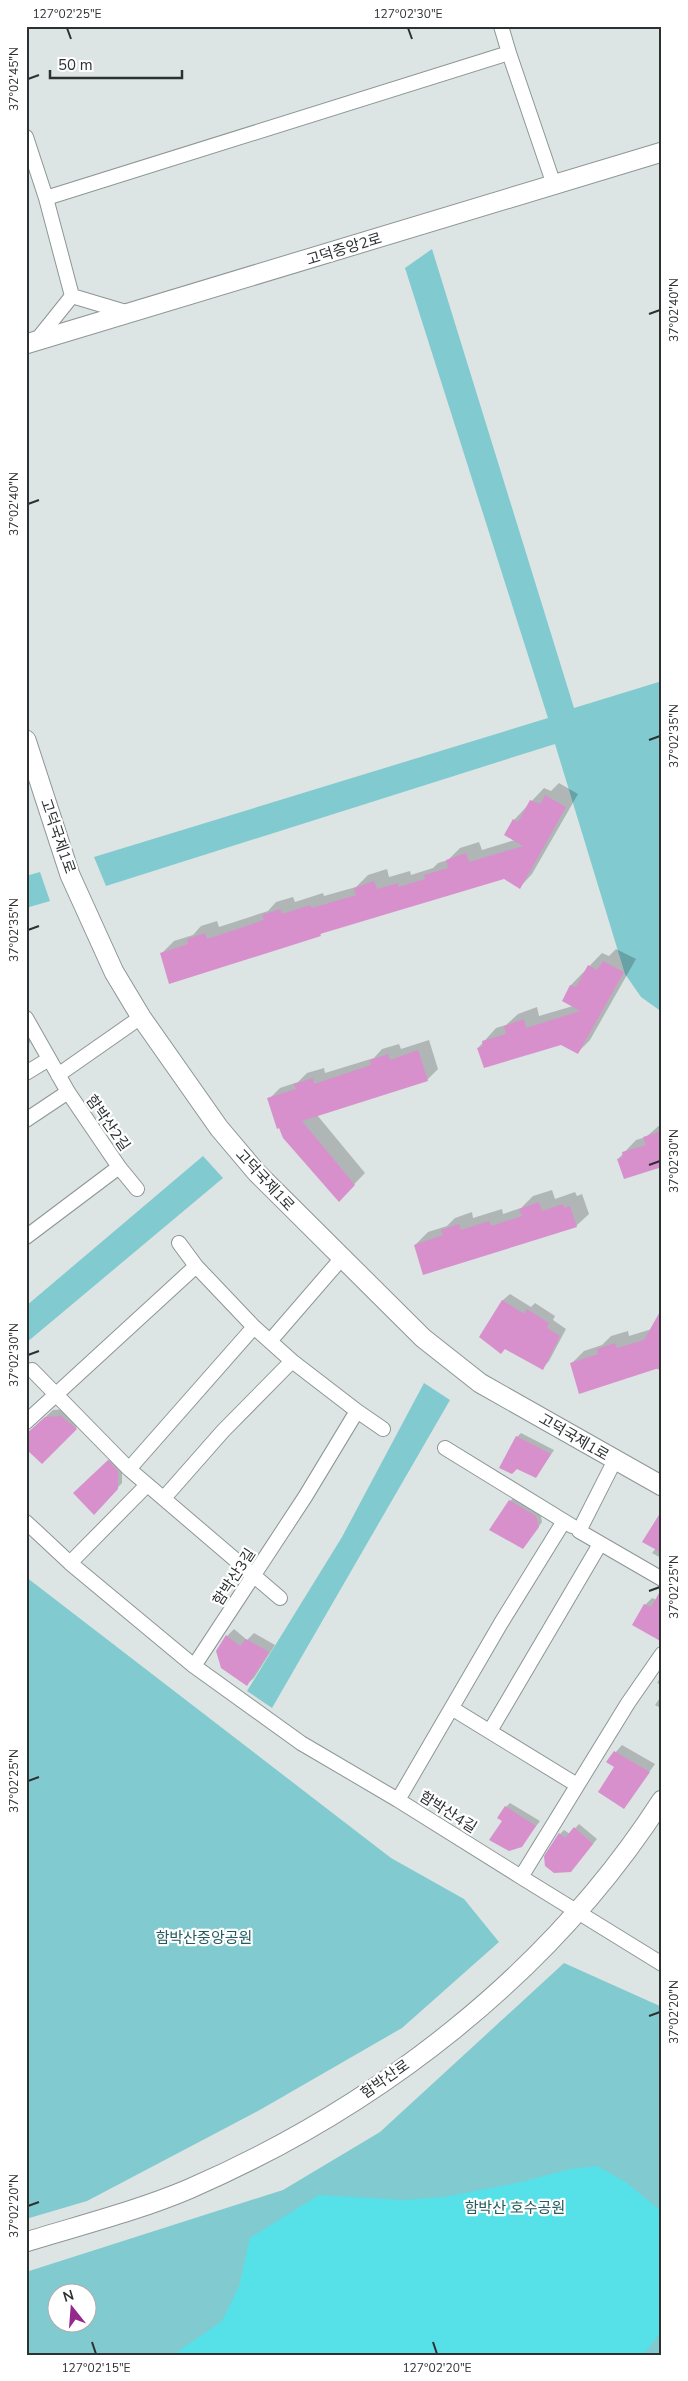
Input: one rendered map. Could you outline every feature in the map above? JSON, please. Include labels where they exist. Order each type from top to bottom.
[{"type":"street","points":[[501,26],[554,184]]},
{"type":"street","points":[[46,198],[509,53]]},
{"type":"street","points":[[26,137],[46,198],[72,296]]},
{"type":"street","name":"고덕중앙2로","points":[[31,343],[132,314],[662,152]]},
{"type":"street","points":[[72,296],[132,314]]},
{"type":"street","points":[[31,343],[72,296]]},
{"type":"street","name":"고덕국제1로","points":[[26,740],[70,875],[114,972],[141,1017],[219,1128],[257,1173],[341,1259],[423,1338],[480,1383],[662,1486]]},
{"type":"street","points":[[58,1075],[141,1017]]},
{"type":"street","name":"함박산2길","points":[[26,1018],[68,1092],[119,1167],[26,1237]]},
{"type":"street","points":[[26,1073],[49,1059]]},
{"type":"street","points":[[26,1120],[68,1092]]},
{"type":"street","points":[[119,1167],[137,1190]]},
{"type":"street","points":[[178,1243],[196,1266],[254,1327],[292,1361],[383,1429]]},
{"type":"street","points":[[270,1340],[341,1259]]},
{"type":"street","points":[[26,1422],[196,1266]]},
{"type":"street","points":[[129,1469],[254,1327]]},
{"type":"street","points":[[164,1498],[223,1431],[292,1361]]},
{"type":"street","points":[[32,1370],[54,1395],[129,1469],[280,1598]]},
{"type":"street","name":"함박산3길","points":[[194,1666],[254,1576],[357,1410]]},
{"type":"street","points":[[445,1448],[600,1544],[662,1579]]},
{"type":"street","points":[[579,1531],[615,1460]]},
{"type":"street","points":[[70,1563],[147,1485]]},
{"type":"street","points":[[26,1522],[70,1563],[194,1666],[301,1743],[398,1800]]},
{"type":"street","name":"함박산4길","points":[[564,1522],[501,1623],[453,1709],[398,1800],[662,1964]]},
{"type":"street","points":[[490,1732],[600,1544]]},
{"type":"street","points":[[521,1877],[628,1703],[662,1654]]},
{"type":"street","points":[[453,1709],[577,1785]]},
{"type":"street","name":"함박산로","points":[[26,2242],[135,2209],[188,2189],[258,2156],[343,2109],[466,2022],[544,1948],[577,1911],[643,1829],[662,1800]]},
{"type":"green space","points":[[432,249],[574,708],[662,681],[662,1012],[641,997],[625,974],[555,744],[106,886],[94,857],[548,718],[405,268]]},
{"type":"green space","points":[[40,872],[50,901],[26,908],[26,876]]},
{"type":"green space","points":[[203,1156],[223,1178],[26,1343],[26,1306]]},
{"type":"green space","points":[[424,1383],[450,1400],[272,1708],[247,1691],[342,1537]]},
{"type":"green space","name":"함박산중앙공원","points":[[26,1577],[391,1858],[464,1899],[499,1942],[402,2028],[258,2111],[87,2201],[26,2219]]},
{"type":"green space","name":"함박산 호수공원","points":[[564,1963],[662,2007],[662,2355],[26,2355],[26,2272],[283,2190],[380,2132]]},
{"type":"shaded area","points":[[597,2166],[627,2183],[662,2212],[662,2331],[643,2355],[173,2355],[222,2321],[239,2286],[250,2238],[319,2195],[404,2200],[444,2197],[517,2183],[571,2169]]},
{"type":"building","points":[[545,795],[566,807],[520,889],[504,879],[320,934],[321,936],[169,984],[160,953],[188,944],[187,939],[205,933],[207,939],[264,920],[262,915],[280,909],[282,914],[310,905],[312,908],[356,895],[354,888],[374,881],[377,889],[398,883],[398,887],[425,879],[424,875],[448,868],[446,860],[466,853],[469,862],[523,846],[504,835],[513,819],[518,822],[530,800],[540,804]]},
{"type":"building","points":[[603,961],[624,972],[578,1054],[561,1045],[484,1068],[477,1048],[483,1046],[482,1041],[506,1034],[504,1026],[524,1019],[526,1028],[580,1011],[562,1001],[570,985],[576,987],[588,965],[597,970]]},
{"type":"building","points":[[418,1050],[428,1081],[302,1121],[355,1185],[339,1202],[283,1138],[279,1128],[277,1129],[267,1098],[296,1089],[294,1084],[313,1078],[314,1084],[371,1065],[370,1060],[388,1054],[390,1060]]},
{"type":"building","points":[[662,1131],[662,1167],[624,1179],[617,1159],[623,1157],[622,1152],[646,1145],[643,1137]]},
{"type":"building","points":[[539,1202],[542,1211],[563,1204],[564,1208],[570,1206],[577,1227],[423,1275],[414,1245],[443,1235],[441,1230],[459,1224],[461,1230],[489,1221],[491,1226],[522,1216],[519,1209]]},
{"type":"building","points":[[502,1300],[524,1314],[527,1309],[549,1323],[547,1328],[560,1336],[543,1370],[505,1349],[501,1354],[479,1337]]},
{"type":"building","points":[[662,1308],[662,1367],[579,1394],[570,1363],[598,1354],[597,1349],[615,1343],[617,1348],[644,1340]]},
{"type":"building","points":[[61,1416],[77,1429],[42,1464],[26,1449],[26,1434],[45,1417]]},
{"type":"building","points":[[516,1436],[551,1454],[536,1478],[517,1469],[512,1474],[499,1468]]},
{"type":"building","points":[[108,1460],[118,1471],[118,1489],[94,1515],[73,1493]]},
{"type":"building","points":[[509,1500],[536,1516],[539,1527],[523,1549],[489,1530]]},
{"type":"building","points":[[662,1510],[662,1553],[642,1542]]},
{"type":"building","points":[[662,1588],[662,1642],[632,1625],[644,1604],[651,1607]]},
{"type":"building","points":[[226,1635],[240,1646],[246,1639],[269,1652],[247,1686],[221,1668],[216,1651]]},
{"type":"building","points":[[614,1751],[650,1772],[624,1809],[598,1792],[614,1767],[606,1762]]},
{"type":"building","points":[[505,1806],[536,1826],[522,1847],[509,1851],[489,1840],[502,1821],[497,1818]]},
{"type":"building","points":[[574,1827],[593,1844],[571,1872],[554,1873],[545,1866],[544,1856],[559,1833],[565,1838]]}]
